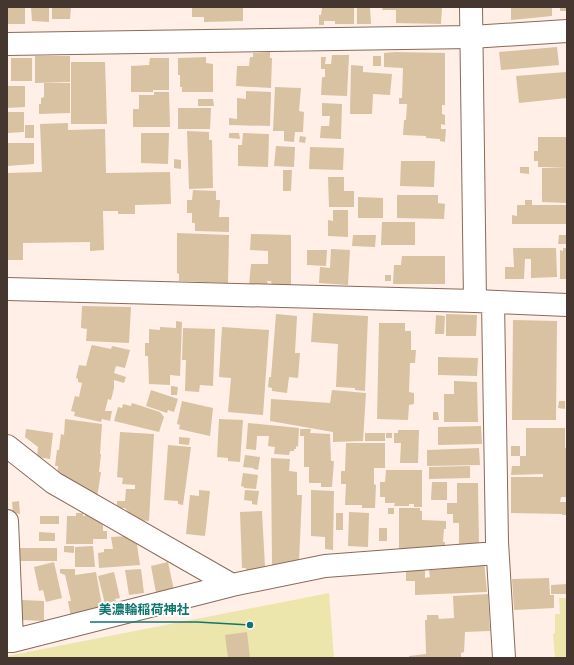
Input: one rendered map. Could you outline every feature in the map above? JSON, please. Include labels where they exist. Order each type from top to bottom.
[{"type":"street","points":[[471,7],[470,37],[497,553],[504,658]]},
{"type":"street","points":[[7,44],[470,37],[567,31]]},
{"type":"street","points":[[8,294],[484,302],[567,305]]},
{"type":"street","points":[[7,446],[54,483],[232,585]]},
{"type":"street","points":[[7,521],[10,641],[232,585],[325,566],[497,553]]},
{"type":"shaded area","points":[[329,593],[334,658],[7,658],[7,656]]},
{"type":"shaded area","points":[[559,598],[567,598],[567,658],[555,658],[553,634],[555,633],[555,614],[560,614]]},
{"type":"building","points":[[7,7],[25,7],[25,24],[7,24]]},
{"type":"building","points":[[31,7],[49,7],[49,22],[32,21]]},
{"type":"building","points":[[52,7],[71,7],[70,19],[52,19]]},
{"type":"building","points":[[192,7],[243,7],[243,21],[204,22],[204,17],[192,17]]},
{"type":"building","points":[[322,7],[354,7],[354,24],[335,24],[335,21],[324,21],[324,25],[319,25],[319,15],[321,15]]},
{"type":"building","points":[[357,7],[370,7],[371,24],[357,24]]},
{"type":"building","points":[[383,7],[442,7],[441,24],[396,23],[396,10],[382,10]]},
{"type":"building","points":[[511,7],[552,7],[552,16],[511,20]]},
{"type":"building","points":[[560,7],[567,7],[567,11],[560,11]]},
{"type":"building","points":[[557,47],[559,65],[501,70],[499,52]]},
{"type":"building","points":[[270,52],[270,58],[272,58],[271,88],[236,86],[237,66],[249,66],[250,57],[253,57],[253,53]]},
{"type":"building","points":[[384,53],[445,53],[445,105],[442,105],[442,114],[445,115],[445,125],[441,124],[441,129],[446,129],[445,142],[440,141],[440,139],[426,138],[426,136],[403,135],[407,104],[399,104],[399,98],[402,98],[403,68],[384,67]]},
{"type":"building","points":[[332,55],[349,55],[347,96],[321,95],[322,77],[325,77],[325,69],[321,69],[321,57],[326,57],[325,64],[331,64]]},
{"type":"building","points":[[35,56],[70,56],[70,82],[35,83]]},
{"type":"building","points":[[373,56],[381,56],[381,66],[373,66]]},
{"type":"building","points":[[206,57],[206,63],[213,64],[213,92],[182,92],[182,87],[180,87],[180,75],[178,75],[178,58]]},
{"type":"building","points":[[11,58],[32,58],[32,81],[11,81]]},
{"type":"building","points":[[150,58],[169,58],[169,90],[131,92],[131,66],[149,65]]},
{"type":"building","points":[[71,62],[105,62],[107,124],[71,124]]},
{"type":"building","points":[[351,65],[363,66],[363,72],[392,74],[390,95],[373,94],[372,114],[350,114]]},
{"type":"building","points":[[566,72],[567,98],[519,103],[516,76]]},
{"type":"building","points":[[44,83],[70,83],[70,113],[39,114],[39,104],[41,104],[41,98],[44,97]]},
{"type":"building","points":[[7,86],[25,86],[25,107],[7,108]]},
{"type":"building","points":[[275,87],[301,88],[299,111],[304,112],[303,132],[295,132],[294,142],[284,141],[284,131],[273,131]]},
{"type":"building","points":[[246,91],[271,92],[270,126],[229,125],[229,118],[237,119],[237,98],[246,99]]},
{"type":"building","points":[[154,92],[169,92],[170,127],[133,127],[133,109],[139,109],[139,95],[154,95]]},
{"type":"building","points":[[198,99],[213,99],[214,106],[198,106]]},
{"type":"building","points":[[322,103],[342,104],[341,139],[320,138],[321,126],[329,126],[330,116],[322,116]]},
{"type":"building","points":[[178,108],[211,108],[210,129],[178,129]]},
{"type":"building","points":[[7,112],[24,112],[24,132],[7,133]]},
{"type":"building","points":[[68,123],[68,130],[105,129],[106,173],[170,172],[171,204],[135,205],[135,214],[118,214],[118,211],[103,211],[104,250],[90,251],[90,242],[23,243],[23,260],[7,260],[7,173],[42,172],[40,124]]},
{"type":"building","points":[[25,125],[34,125],[34,138],[25,138]]},
{"type":"building","points":[[187,131],[209,132],[209,140],[212,140],[213,188],[189,189]]},
{"type":"building","points":[[141,133],[169,133],[168,164],[141,163]]},
{"type":"building","points":[[229,133],[239,133],[240,139],[229,138]]},
{"type":"building","points":[[243,133],[269,134],[268,167],[238,166],[238,145],[242,145]]},
{"type":"building","points":[[300,136],[306,137],[305,143],[299,142]]},
{"type":"building","points":[[538,137],[567,137],[567,167],[538,167],[538,161],[534,161],[534,151],[538,151]]},
{"type":"building","points":[[7,143],[34,143],[34,164],[7,166]]},
{"type":"building","points":[[276,146],[295,147],[294,167],[274,166]]},
{"type":"building","points":[[310,147],[344,148],[343,170],[309,169]]},
{"type":"building","points":[[174,159],[181,160],[181,169],[174,168]]},
{"type":"building","points":[[401,161],[435,161],[434,187],[400,186]]},
{"type":"building","points":[[520,167],[529,167],[529,174],[520,173]]},
{"type":"building","points":[[567,167],[567,203],[542,202],[542,168]]},
{"type":"building","points":[[283,170],[292,170],[291,191],[283,191]]},
{"type":"building","points":[[328,177],[344,177],[344,191],[354,191],[354,207],[329,207]]},
{"type":"building","points":[[193,190],[216,191],[216,200],[220,200],[219,217],[229,217],[229,232],[195,231],[195,223],[192,223],[192,213],[187,213],[187,200],[192,200]]},
{"type":"building","points":[[397,195],[438,195],[438,203],[445,204],[444,219],[397,218]]},
{"type":"building","points":[[358,197],[383,198],[383,218],[358,218]]},
{"type":"building","points":[[525,200],[532,200],[532,205],[567,205],[567,224],[512,224],[512,215],[517,216],[517,205],[525,205]]},
{"type":"building","points":[[333,210],[348,210],[348,237],[328,236],[328,220],[333,221]]},
{"type":"building","points":[[382,222],[415,222],[415,245],[381,245]]},
{"type":"building","points":[[177,233],[229,235],[228,283],[179,281],[179,274],[177,273]]},
{"type":"building","points":[[251,234],[291,235],[291,285],[272,286],[271,281],[267,281],[268,285],[249,285],[251,264],[268,264],[268,251],[250,250]]},
{"type":"building","points":[[353,235],[376,235],[375,247],[352,246]]},
{"type":"building","points":[[559,235],[567,235],[567,244],[558,244]]},
{"type":"building","points":[[513,248],[556,248],[557,277],[531,278],[531,259],[525,259],[524,279],[505,279],[505,267],[514,267]]},
{"type":"building","points":[[563,248],[567,248],[567,279],[560,279],[560,250],[563,251]]},
{"type":"building","points":[[331,249],[350,250],[348,285],[319,283],[320,267],[330,268]]},
{"type":"building","points":[[307,250],[327,250],[326,266],[307,265]]},
{"type":"building","points":[[402,256],[445,256],[445,284],[393,284],[394,265],[401,265]]},
{"type":"building","points":[[385,275],[391,275],[391,281],[385,281]]},
{"type":"building","points":[[82,306],[131,307],[129,343],[86,341],[87,329],[81,328]]},
{"type":"building","points":[[313,313],[368,316],[365,391],[355,390],[355,388],[336,387],[338,344],[311,342]]},
{"type":"building","points":[[276,314],[297,316],[295,353],[300,353],[298,378],[289,377],[287,393],[272,391],[272,388],[268,387],[269,377],[271,377]]},
{"type":"building","points":[[446,314],[477,315],[476,336],[446,336]]},
{"type":"building","points":[[436,315],[445,316],[444,334],[435,334]]},
{"type":"building","points":[[513,320],[557,321],[556,420],[512,420]]},
{"type":"building","points":[[176,321],[182,322],[180,376],[170,375],[170,385],[149,384],[148,356],[145,356],[145,343],[149,343],[149,329],[160,330],[160,327],[176,328]]},
{"type":"building","points":[[379,323],[405,323],[405,331],[411,331],[411,350],[416,350],[415,363],[410,363],[409,392],[414,393],[414,404],[409,405],[408,420],[377,419]]},
{"type":"building","points":[[222,327],[269,330],[263,415],[228,412],[231,378],[219,377]]},
{"type":"building","points":[[183,328],[215,329],[213,386],[200,385],[199,392],[185,391],[186,360],[182,360]]},
{"type":"building","points":[[92,345],[111,349],[112,346],[130,350],[125,368],[116,366],[114,373],[126,377],[124,383],[114,380],[111,400],[108,399],[105,411],[112,411],[110,421],[102,419],[101,422],[74,416],[75,412],[71,411],[75,396],[79,397],[82,383],[78,382],[78,379],[76,378],[79,365],[86,366]]},
{"type":"building","points":[[438,357],[478,358],[477,376],[438,375]]},
{"type":"building","points":[[454,381],[477,382],[478,422],[444,422],[444,394],[454,394]]},
{"type":"building","points":[[171,386],[178,387],[177,395],[171,395]]},
{"type":"building","points":[[151,390],[178,399],[174,412],[168,410],[167,413],[146,406]]},
{"type":"building","points":[[332,390],[366,393],[363,441],[333,442],[333,432],[270,421],[271,399],[330,403]]},
{"type":"building","points":[[182,401],[213,408],[210,436],[179,429],[180,425],[177,424]]},
{"type":"building","points":[[559,401],[565,401],[565,409],[558,408]]},
{"type":"building","points":[[132,403],[160,412],[164,417],[159,432],[114,421],[118,407],[122,408],[123,404],[131,406]]},
{"type":"building","points":[[433,412],[438,412],[439,420],[433,420]]},
{"type":"building","points":[[65,419],[102,424],[99,472],[101,472],[97,498],[70,486],[70,479],[57,477],[58,466],[55,466],[57,450],[59,450],[61,434],[64,435]]},
{"type":"building","points":[[219,419],[243,420],[240,462],[228,461],[228,458],[217,457]]},
{"type":"building","points":[[248,423],[299,428],[298,447],[296,446],[294,451],[290,451],[289,455],[274,454],[275,447],[268,446],[269,436],[257,436],[256,450],[246,449]]},
{"type":"building","points":[[481,426],[482,444],[438,445],[438,427]]},
{"type":"building","points":[[526,428],[565,428],[565,448],[567,448],[567,497],[561,497],[560,502],[567,502],[567,515],[511,513],[511,477],[543,477],[543,474],[511,475],[512,466],[520,466],[520,456],[526,456]]},
{"type":"building","points":[[26,429],[53,433],[50,459],[37,457],[38,447],[25,437]]},
{"type":"building","points":[[300,429],[311,429],[310,433],[330,434],[331,461],[334,461],[332,487],[321,487],[321,483],[309,483],[309,467],[304,467],[304,436],[300,436]]},
{"type":"building","points":[[398,430],[419,430],[418,463],[400,463],[401,443],[394,443],[394,433],[398,433]]},
{"type":"building","points":[[120,432],[154,434],[149,521],[135,520],[125,508],[117,508],[117,501],[125,501],[126,489],[135,489],[135,485],[122,484],[123,478],[117,477]]},
{"type":"building","points":[[365,433],[385,433],[385,441],[365,441]]},
{"type":"building","points":[[386,433],[392,433],[392,438],[386,438]]},
{"type":"building","points":[[179,437],[190,438],[189,445],[179,444]]},
{"type":"building","points":[[346,443],[385,443],[385,468],[374,468],[374,484],[376,485],[375,508],[362,508],[362,505],[345,505],[346,484],[341,484],[341,471],[345,471]]},
{"type":"building","points":[[168,445],[191,447],[183,505],[178,504],[178,501],[164,500]]},
{"type":"building","points":[[511,446],[520,446],[520,456],[511,456]]},
{"type":"building","points":[[479,448],[480,465],[427,466],[427,450]]},
{"type":"building","points":[[245,455],[260,457],[258,470],[243,467]]},
{"type":"building","points":[[271,458],[290,459],[289,471],[297,472],[297,495],[302,495],[299,562],[297,566],[272,565]]},
{"type":"building","points":[[470,466],[470,478],[429,479],[429,467]]},
{"type":"building","points":[[386,470],[422,470],[422,507],[414,507],[414,504],[409,504],[409,506],[394,506],[395,503],[385,503],[385,497],[380,497],[380,482],[385,482]]},
{"type":"building","points":[[243,473],[258,475],[256,489],[244,488],[241,486]]},
{"type":"building","points":[[432,482],[447,482],[447,500],[431,500]]},
{"type":"building","points":[[457,483],[478,483],[479,546],[459,546],[459,523],[453,523],[453,514],[447,514],[447,503],[457,503]]},
{"type":"building","points":[[199,490],[210,491],[205,536],[186,534],[190,495],[199,496]]},
{"type":"building","points":[[245,490],[259,491],[257,505],[252,504],[252,501],[244,500]]},
{"type":"building","points":[[311,490],[334,491],[333,550],[325,549],[325,537],[311,536]]},
{"type":"building","points":[[19,501],[20,514],[13,513],[12,502]]},
{"type":"building","points":[[388,508],[394,508],[394,514],[388,514]]},
{"type":"building","points":[[399,508],[420,508],[420,511],[422,511],[422,520],[446,521],[443,542],[445,542],[445,553],[399,550]]},
{"type":"building","points":[[262,511],[265,567],[263,567],[263,573],[246,574],[246,568],[242,568],[240,512]]},
{"type":"building","points":[[85,512],[103,521],[103,531],[107,531],[107,539],[93,539],[93,544],[66,544],[67,516],[76,516],[76,513],[83,513],[83,516],[85,516]]},
{"type":"building","points":[[349,512],[369,513],[368,547],[348,546]]},
{"type":"building","points":[[336,513],[343,513],[343,530],[336,530]]},
{"type":"building","points":[[40,516],[59,516],[59,524],[40,524]]},
{"type":"building","points":[[379,528],[387,528],[387,541],[379,541]]},
{"type":"building","points":[[39,532],[55,533],[55,541],[39,541]]},
{"type":"building","points":[[127,536],[128,539],[136,538],[140,565],[99,568],[98,553],[104,552],[104,549],[113,549],[111,537]]},
{"type":"building","points":[[64,546],[74,546],[74,553],[64,552]]},
{"type":"building","points":[[93,546],[95,567],[75,567],[75,547]]},
{"type":"building","points":[[19,548],[57,548],[57,561],[19,561]]},
{"type":"building","points":[[484,561],[487,592],[415,595],[415,581],[406,581],[406,569],[425,567],[425,578],[430,577],[429,570],[443,569],[442,565]]},
{"type":"building","points":[[54,562],[62,598],[46,602],[43,590],[39,591],[34,567]]},
{"type":"building","points":[[168,562],[175,595],[157,598],[151,566]]},
{"type":"building","points":[[60,569],[75,569],[75,575],[96,572],[103,611],[71,618],[68,601],[71,601],[65,575],[60,573]]},
{"type":"building","points":[[141,569],[144,593],[129,595],[125,570]]},
{"type":"building","points":[[114,572],[120,598],[115,599],[116,601],[105,604],[98,576]]},
{"type":"building","points":[[549,578],[550,595],[554,595],[554,608],[514,610],[512,579]]},
{"type":"building","points":[[567,584],[567,594],[551,594],[551,585]]},
{"type":"building","points":[[488,594],[490,631],[465,632],[464,652],[461,653],[461,658],[409,658],[409,656],[426,654],[425,620],[427,620],[427,615],[438,615],[439,619],[454,618],[453,596]]},
{"type":"building","points":[[22,600],[44,601],[44,621],[22,620]]},
{"type":"building","points":[[247,632],[250,658],[228,658],[225,635]]},
{"type":"place","name":"美濃輪稲荷神社","points":[[250,625]]}]
